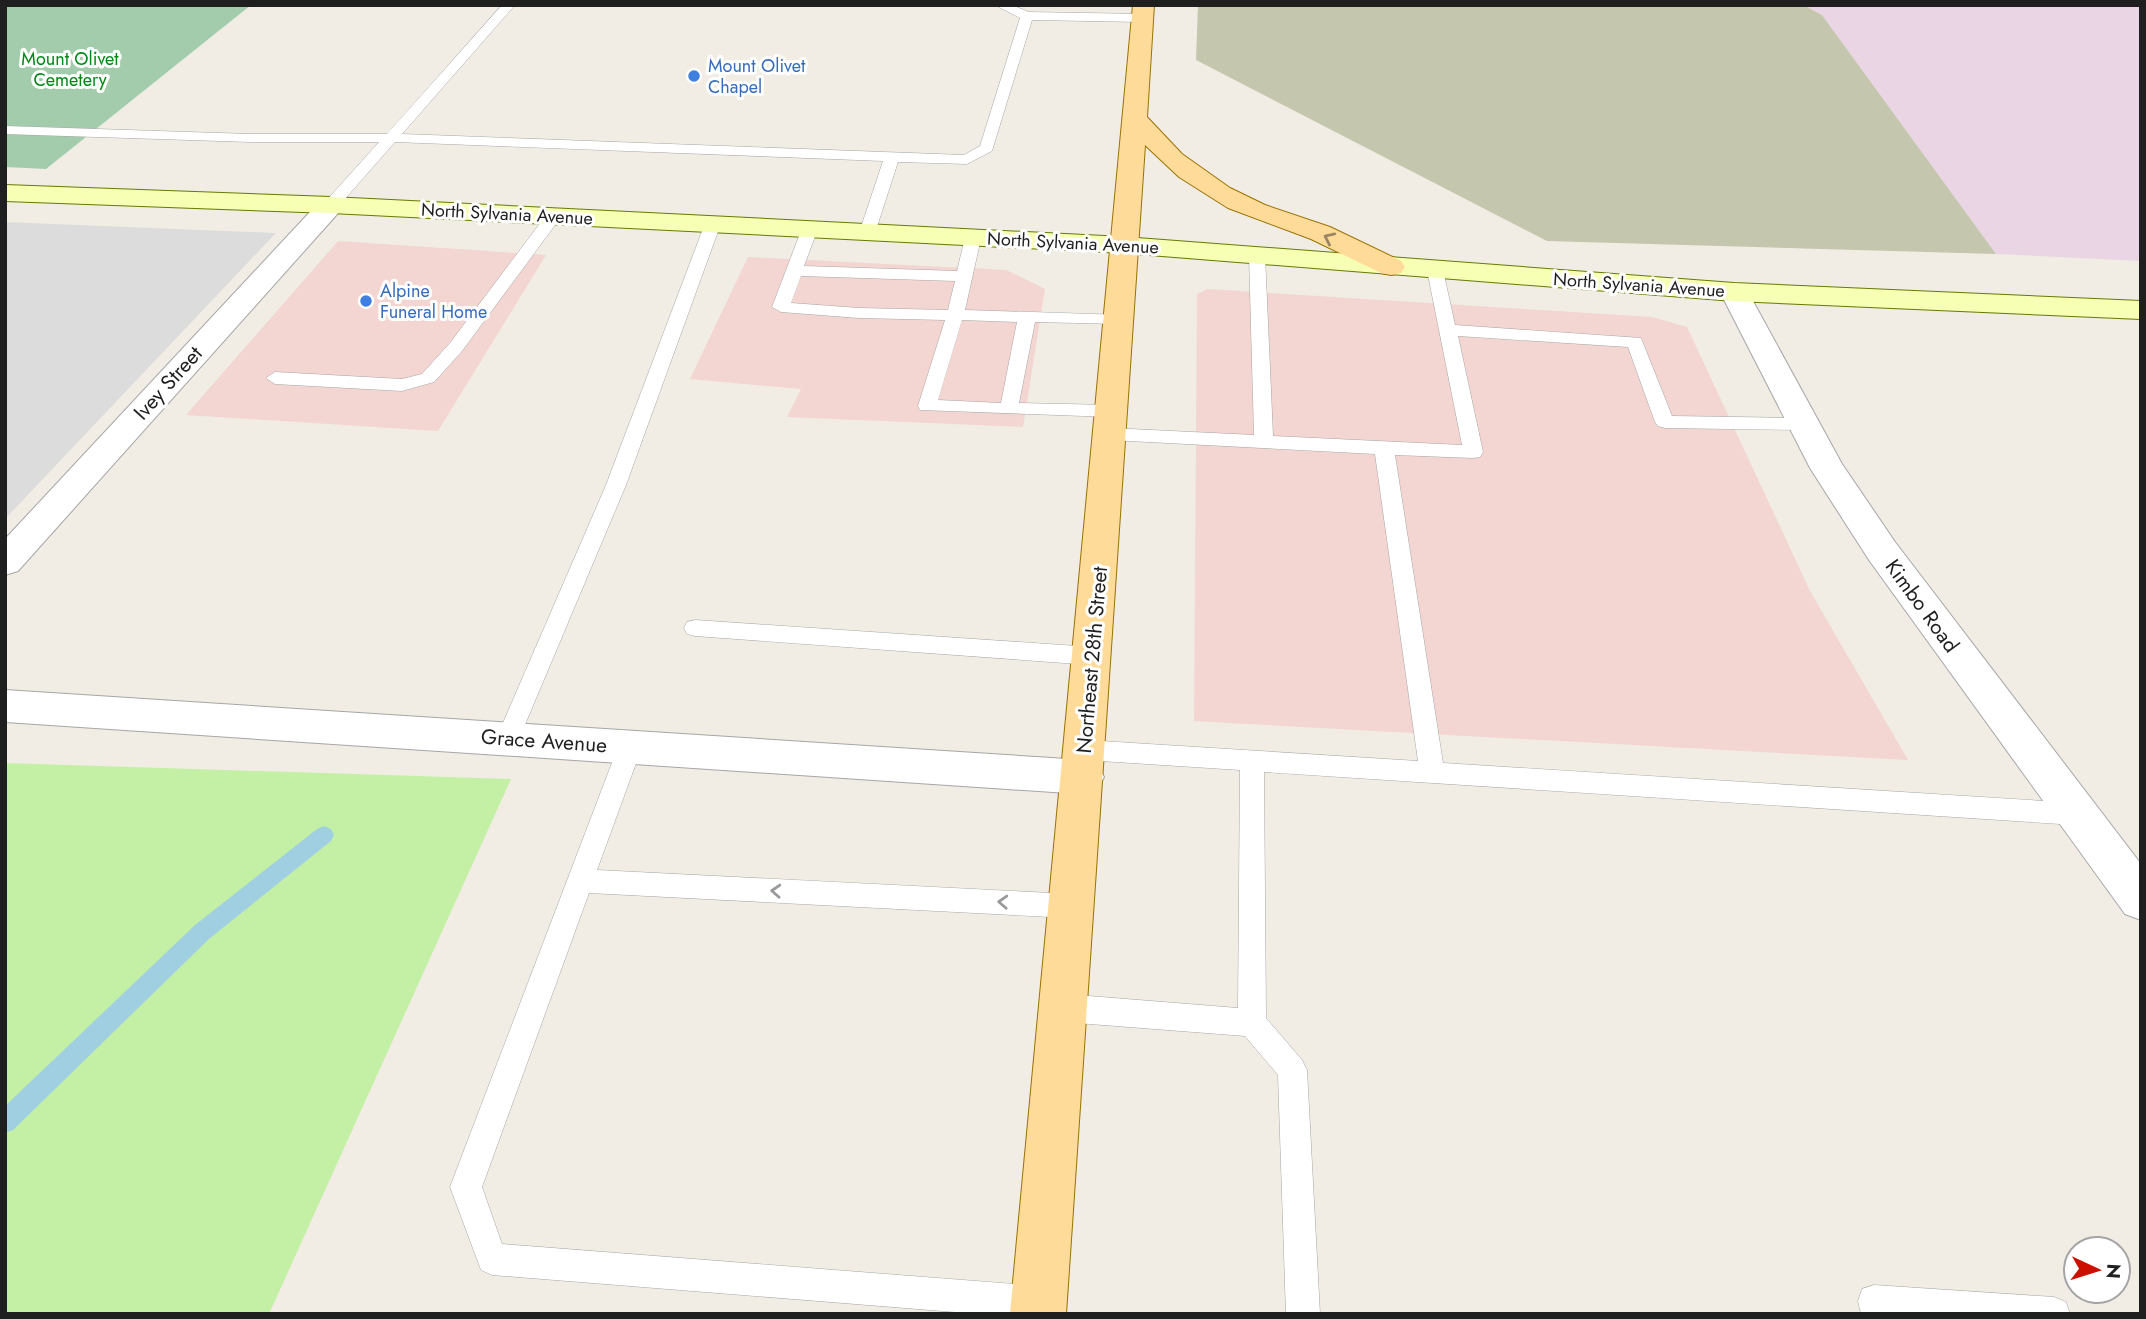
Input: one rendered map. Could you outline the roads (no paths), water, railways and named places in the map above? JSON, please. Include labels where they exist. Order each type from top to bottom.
[{"type":"main road","name":"Northeast 28th Street","points":[[1039,1308],[1143,12]]},
{"type":"main road","points":[[1134,116],[1148,135],[1181,169],[1222,195],[1258,212],[1299,224],[1391,267]]},
{"type":"main road","name":"North Sylvania Avenue","points":[[5,193],[331,205],[1124,245],[1734,292],[2141,310]]},
{"type":"street","name":"Ivey Street","points":[[5,562],[331,205]]},
{"type":"street","name":"Kimbo Road","points":[[1734,292],[1827,468],[1882,551],[2141,900]]},
{"type":"street","name":"Grace Avenue","points":[[5,706],[630,747],[1084,763]]},
{"type":"lane","points":[[331,205],[509,5]]},
{"type":"lane","points":[[1001,5],[1027,16],[1143,12]]},
{"type":"lane","points":[[5,130],[250,138],[393,138],[967,160],[987,148],[1027,16]]},
{"type":"lane","points":[[867,233],[892,158]]},
{"type":"lane","points":[[275,378],[402,385],[428,378],[456,347],[553,217]]},
{"type":"lane","points":[[508,739],[557,632],[712,226]]},
{"type":"lane","points":[[809,231],[781,307],[1119,319]]},
{"type":"lane","points":[[973,238],[955,315],[927,406],[1009,409],[1264,442],[1473,452],[1435,270]]},
{"type":"lane","points":[[1257,255],[1264,442]]},
{"type":"lane","points":[[794,271],[885,276],[964,276]]},
{"type":"lane","points":[[1009,409],[1027,317]]},
{"type":"lane","points":[[1447,330],[1635,342],[1665,422],[1802,424]]},
{"type":"lane","points":[[1384,448],[1432,772]]},
{"type":"lane","points":[[695,628],[1092,656]]},
{"type":"lane","points":[[630,747],[466,1187],[492,1259],[1039,1308]]},
{"type":"lane","points":[[1084,763],[1252,761],[2076,814]]},
{"type":"lane","points":[[1252,761],[1252,1023],[1292,1070],[1303,1314]]},
{"type":"lane","points":[[579,881],[1072,906]]},
{"type":"lane","points":[[1063,1008],[1252,1023]]},
{"type":"lane","points":[[1878,1314],[1874,1301],[2054,1314]]},
{"type":"waterway","points":[[5,1122],[202,932],[324,835]]},
{"type":"place","name":"Mount Olivet Chapel","points":[[694,76]]},
{"type":"place","name":"Alpine Funeral Home","points":[[366,301]]},
{"type":"park label","name":"Mount Olivet Cemetery","points":[[70,69]]}]
